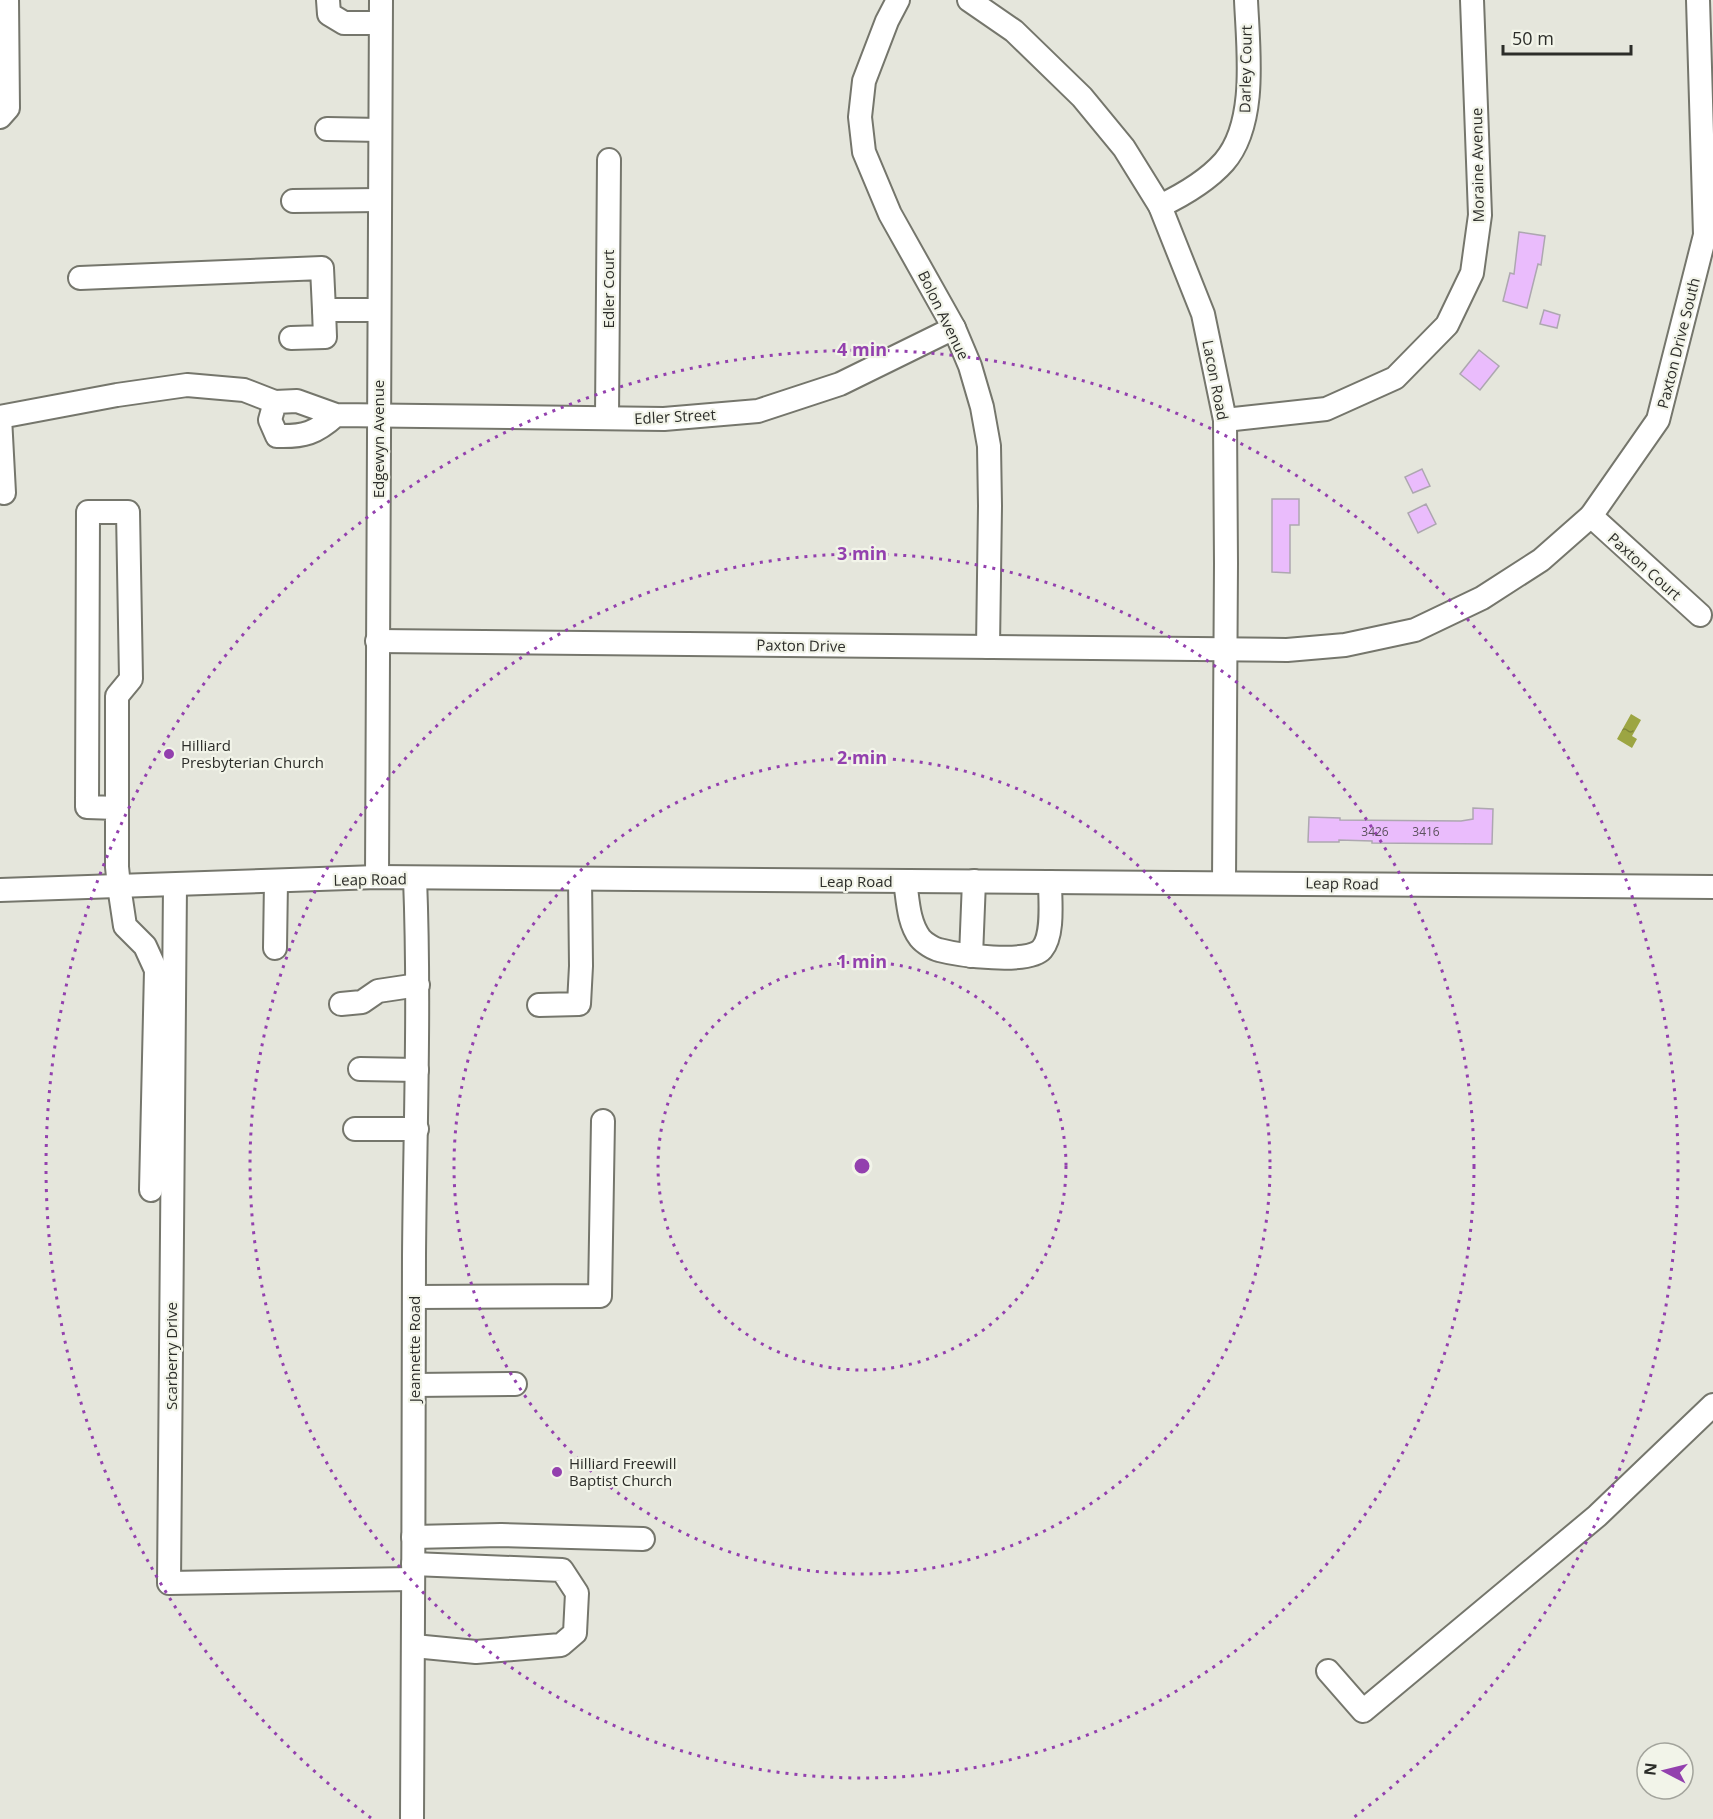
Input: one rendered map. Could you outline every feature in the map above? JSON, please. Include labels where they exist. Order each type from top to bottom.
[{"type":"street","points":[[0,117],[8,108],[7,0]]},
{"type":"street","points":[[328,0],[329,14],[344,23],[380,23]]},
{"type":"street","name":"Edgewyn Avenue","points":[[376,877],[381,0]]},
{"type":"street","name":"Bolon Avenue","points":[[898,0],[887,21],[864,81],[860,117],[864,152],[890,214],[954,328],[982,407],[988,446],[990,506],[988,647]]},
{"type":"street","name":"Lacon Road","points":[[969,0],[1014,31],[1082,97],[1124,148],[1160,206],[1203,314],[1225,420],[1224,882]]},
{"type":"street","name":"Darley Court","points":[[1160,206],[1208,177],[1225,161],[1236,143],[1244,123],[1247,91],[1246,0]]},
{"type":"street","name":"Moraine Avenue","points":[[1225,420],[1326,409],[1395,378],[1447,325],[1472,273],[1480,215],[1472,0]]},
{"type":"street","name":"Paxton Drive South","points":[[1226,650],[1287,650],[1345,645],[1415,630],[1482,598],[1541,560],[1591,516],[1658,420],[1705,235],[1698,0]]},
{"type":"street","points":[[327,129],[380,130]]},
{"type":"street","name":"Edler Court","points":[[607,418],[609,160]]},
{"type":"street","points":[[293,201],[379,200]]},
{"type":"street","points":[[80,278],[322,268],[325,337],[291,338]]},
{"type":"street","points":[[324,310],[379,310]]},
{"type":"street","name":"Edler Street","points":[[4,493],[0,417],[117,395],[186,386],[244,390],[275,402],[297,401],[336,415],[663,420],[758,411],[840,384],[954,328]]},
{"type":"street","points":[[275,402],[270,420],[277,436],[296,437],[319,430],[336,415]]},
{"type":"street","points":[[117,808],[87,807],[88,512],[128,512],[131,679],[117,696],[119,886],[125,926],[145,946],[156,970],[151,1190]]},
{"type":"street","name":"Paxton Court","points":[[1591,516],[1700,615]]},
{"type":"street","name":"Paxton Drive","points":[[377,641],[1226,650]]},
{"type":"street","name":"Leap Road","points":[[0,890],[376,877],[1713,886]]},
{"type":"street","name":"Jeannette Road","points":[[412,1819],[418,985],[415,878]]},
{"type":"street","points":[[538,1005],[579,1004],[580,879]]},
{"type":"street","points":[[275,948],[276,881]]},
{"type":"street","points":[[905,881],[910,917],[921,939],[937,950],[971,956],[1026,957],[1041,952],[1047,941],[1050,882]]},
{"type":"street","points":[[971,956],[974,881]]},
{"type":"street","name":"Scarberry Drive","points":[[175,885],[169,1583],[413,1571]]},
{"type":"street","points":[[341,1004],[362,1002],[378,991],[418,985]]},
{"type":"street","points":[[360,1069],[417,1070]]},
{"type":"street","points":[[414,1297],[600,1296],[603,1121]]},
{"type":"street","points":[[355,1129],[417,1129]]},
{"type":"street","points":[[414,1384],[515,1384]]},
{"type":"street","points":[[1328,1671],[1363,1711],[1596,1516],[1713,1405]]},
{"type":"street","points":[[413,1537],[501,1534],[643,1539]]},
{"type":"street","points":[[413,1571],[562,1570],[577,1593],[575,1633],[561,1645],[476,1652],[414,1646]]},
{"type":"water","points":[[1631,714],[1641,720],[1632,736],[1637,739],[1632,748],[1617,739]]},
{"type":"building","points":[[1519,232],[1545,236],[1541,265],[1538,264],[1527,308],[1503,301],[1510,273],[1514,274]]},
{"type":"building","points":[[1544,310],[1560,315],[1557,328],[1540,324]]},
{"type":"building","points":[[1479,350],[1499,366],[1480,390],[1460,374]]},
{"type":"building","points":[[1422,469],[1430,486],[1413,493],[1405,477]]},
{"type":"building","points":[[1272,499],[1299,499],[1299,525],[1290,525],[1290,573],[1272,572]]},
{"type":"building","points":[[1426,504],[1436,524],[1418,533],[1408,513]]},
{"type":"building","points":[[1473,808],[1493,809],[1492,844],[1372,843],[1372,841],[1339,840],[1339,842],[1308,842],[1309,817],[1340,818],[1340,820],[1461,821],[1473,819]]},
{"type":"place","name":"Hilliard Presbyterian Church","points":[[169,754]]},
{"type":"place","name":"Hilliard Freewill Baptist Church","points":[[557,1472]]}]
